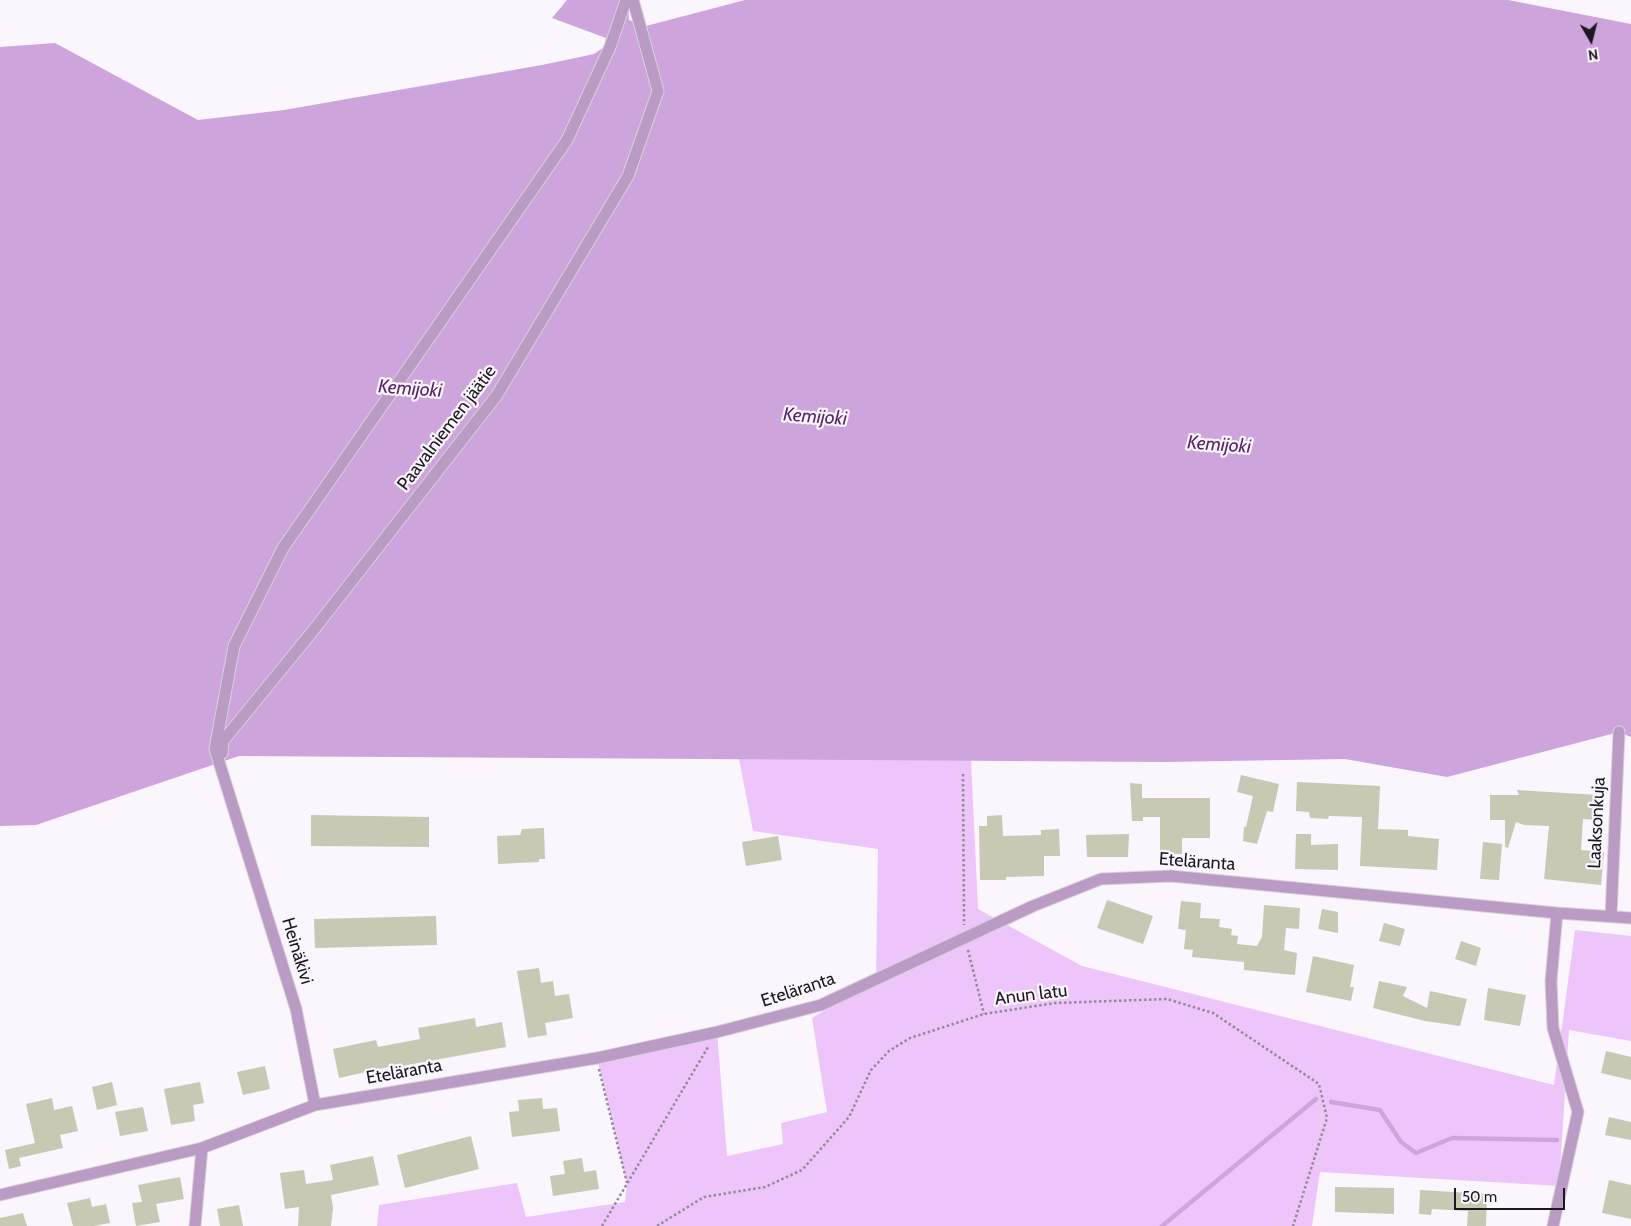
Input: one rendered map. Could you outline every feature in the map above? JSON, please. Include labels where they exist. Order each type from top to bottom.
[{"type":"street","points":[[220,762],[215,749],[234,646],[283,548],[567,140],[610,47],[626,0]]},
{"type":"street","name":"Paavalniemen jäätie","points":[[220,762],[223,741],[312,632],[497,395],[628,176],[658,91],[633,0]]},
{"type":"street","name":"Laaksonkuja","points":[[1611,916],[1619,732]]},
{"type":"street","name":"Heinäkivi","points":[[220,762],[296,1009],[315,1105]]},
{"type":"street","name":"Eteläranta","points":[[0,1195],[202,1148],[315,1105],[597,1058],[717,1032],[821,1006],[1033,906],[1101,879],[1181,877],[1556,913],[1631,918]]},
{"type":"street","points":[[1553,1226],[1578,1112],[1553,1028],[1550,981],[1556,913]]},
{"type":"street","points":[[195,1226],[202,1148]]},
{"type":"path","points":[[962,774],[965,939],[984,1014]]},
{"type":"path","name":"Anun latu","points":[[657,1226],[704,1197],[765,1187],[802,1170],[849,1117],[871,1070],[889,1051],[910,1038],[984,1014],[1055,1003],[1167,999],[1213,1013],[1319,1084],[1327,1118],[1293,1226]]},
{"type":"path","points":[[602,1226],[717,1032]]},
{"type":"path","points":[[597,1058],[628,1184]]},
{"type":"shaded area","points":[[739,759],[971,760],[978,909],[1082,966],[1554,1085],[1575,930],[1631,936],[1631,1041],[1569,1030],[1559,1186],[1320,1172],[1312,1226],[377,1226],[379,1205],[517,1183],[526,1217],[625,1202],[627,1184],[597,1058],[717,1032],[727,1156],[783,1144],[781,1123],[827,1112],[812,1018],[876,980],[878,849],[753,831]]},
{"type":"water","name":"Kemijoki","points":[[567,0],[628,0],[629,20],[646,26],[745,0],[1508,0],[1631,24],[1631,737],[1619,732],[1447,777],[1345,759],[1163,762],[239,756],[36,825],[0,826],[0,47],[55,43],[198,120],[284,110],[542,65],[594,54],[604,47],[606,38],[552,18]]},
{"type":"building","points":[[1241,775],[1279,784],[1273,812],[1267,811],[1257,844],[1243,841],[1244,827],[1246,827],[1253,796],[1237,792]]},
{"type":"building","points":[[1297,782],[1380,786],[1378,829],[1408,830],[1408,836],[1439,839],[1437,870],[1360,866],[1362,817],[1329,816],[1328,819],[1310,818],[1309,812],[1296,811]]},
{"type":"building","points":[[1130,783],[1142,784],[1142,798],[1210,798],[1210,838],[1182,838],[1182,854],[1160,854],[1160,817],[1143,817],[1143,821],[1132,821]]},
{"type":"building","points":[[1517,790],[1598,795],[1597,820],[1583,819],[1581,850],[1604,852],[1601,885],[1544,879],[1549,826],[1524,825],[1516,822],[1508,848],[1505,847],[1505,820],[1490,820],[1490,795],[1519,795]]},
{"type":"building","points":[[311,815],[429,817],[429,847],[311,846]]},
{"type":"building","points":[[1002,815],[1003,836],[1041,835],[1041,830],[1059,829],[1060,856],[1044,856],[1044,876],[1006,877],[1006,880],[980,880],[979,826],[987,826],[987,816]]},
{"type":"building","points":[[544,828],[545,859],[539,859],[539,862],[498,864],[497,836],[520,835],[522,829]]},
{"type":"building","points":[[1129,834],[1128,857],[1087,857],[1086,835]]},
{"type":"building","points":[[1296,834],[1311,834],[1311,845],[1338,844],[1338,870],[1295,869]]},
{"type":"building","points":[[778,836],[782,860],[746,866],[742,842]]},
{"type":"building","points":[[1483,842],[1502,844],[1499,880],[1480,879]]},
{"type":"building","points":[[1107,900],[1153,916],[1143,944],[1097,928]]},
{"type":"building","points":[[1181,901],[1201,903],[1200,918],[1220,919],[1219,927],[1232,929],[1231,935],[1238,936],[1237,944],[1257,946],[1262,937],[1264,905],[1300,908],[1299,929],[1286,928],[1284,950],[1297,953],[1295,975],[1244,970],[1244,962],[1192,957],[1193,950],[1184,949],[1186,930],[1178,929]]},
{"type":"building","points":[[1322,909],[1338,912],[1338,933],[1318,929]]},
{"type":"building","points":[[436,916],[437,945],[315,948],[314,919]]},
{"type":"building","points":[[1384,923],[1405,929],[1400,946],[1379,941]]},
{"type":"building","points":[[1461,941],[1481,948],[1476,966],[1455,959]]},
{"type":"building","points":[[1313,956],[1354,965],[1350,987],[1354,987],[1351,1001],[1306,992]]},
{"type":"building","points":[[539,968],[541,983],[553,981],[555,996],[569,994],[573,1018],[545,1023],[547,1035],[528,1038],[517,971]]},
{"type":"building","points":[[1379,981],[1407,987],[1403,996],[1427,1008],[1430,991],[1467,999],[1460,1026],[1425,1021],[1373,1008]]},
{"type":"building","points":[[1488,988],[1526,995],[1520,1026],[1484,1020]]},
{"type":"building","points":[[475,1018],[476,1027],[502,1022],[506,1047],[402,1066],[402,1064],[339,1078],[333,1049],[376,1040],[378,1047],[420,1039],[418,1028]]},
{"type":"building","points":[[1606,1051],[1631,1057],[1631,1080],[1601,1073]]},
{"type":"building","points":[[265,1066],[270,1089],[243,1095],[237,1072]]},
{"type":"building","points":[[112,1082],[117,1105],[97,1110],[92,1087]]},
{"type":"building","points":[[200,1082],[204,1103],[193,1105],[195,1121],[171,1125],[164,1089]]},
{"type":"building","points":[[52,1098],[54,1110],[72,1106],[78,1131],[60,1135],[63,1148],[19,1158],[21,1166],[9,1169],[5,1150],[35,1143],[26,1104]]},
{"type":"building","points":[[542,1098],[543,1109],[557,1108],[560,1131],[512,1137],[509,1112],[519,1111],[518,1100]]},
{"type":"building","points":[[143,1107],[148,1131],[120,1136],[115,1112]]},
{"type":"building","points":[[1609,1117],[1631,1122],[1631,1140],[1605,1135]]},
{"type":"building","points":[[471,1136],[479,1169],[405,1188],[397,1155]]},
{"type":"building","points":[[373,1156],[379,1185],[331,1195],[333,1208],[331,1226],[298,1226],[299,1207],[285,1209],[280,1173],[304,1170],[306,1184],[333,1180],[330,1165]]},
{"type":"building","points":[[582,1158],[584,1172],[596,1170],[599,1189],[553,1196],[550,1176],[565,1174],[563,1161]]},
{"type":"building","points":[[180,1177],[184,1199],[156,1204],[160,1222],[136,1226],[132,1203],[142,1202],[138,1185]]},
{"type":"building","points":[[1609,1180],[1631,1185],[1631,1219],[1602,1213]]},
{"type":"building","points":[[1335,1187],[1394,1188],[1394,1214],[1335,1212]]},
{"type":"building","points":[[1420,1190],[1487,1194],[1486,1226],[1467,1226],[1468,1211],[1432,1209],[1431,1215],[1419,1214]]},
{"type":"building","points":[[90,1198],[92,1207],[106,1204],[110,1223],[94,1226],[73,1226],[67,1203]]},
{"type":"building","points":[[239,1205],[243,1226],[220,1226],[217,1209]]},
{"type":"building","points":[[23,1213],[27,1226],[0,1226],[0,1218]]},
{"type":"waterway","points":[[1162,1226],[1316,1099]]},
{"type":"waterway","points":[[1331,1102],[1380,1110],[1401,1142],[1416,1153],[1452,1138],[1557,1140]]}]
